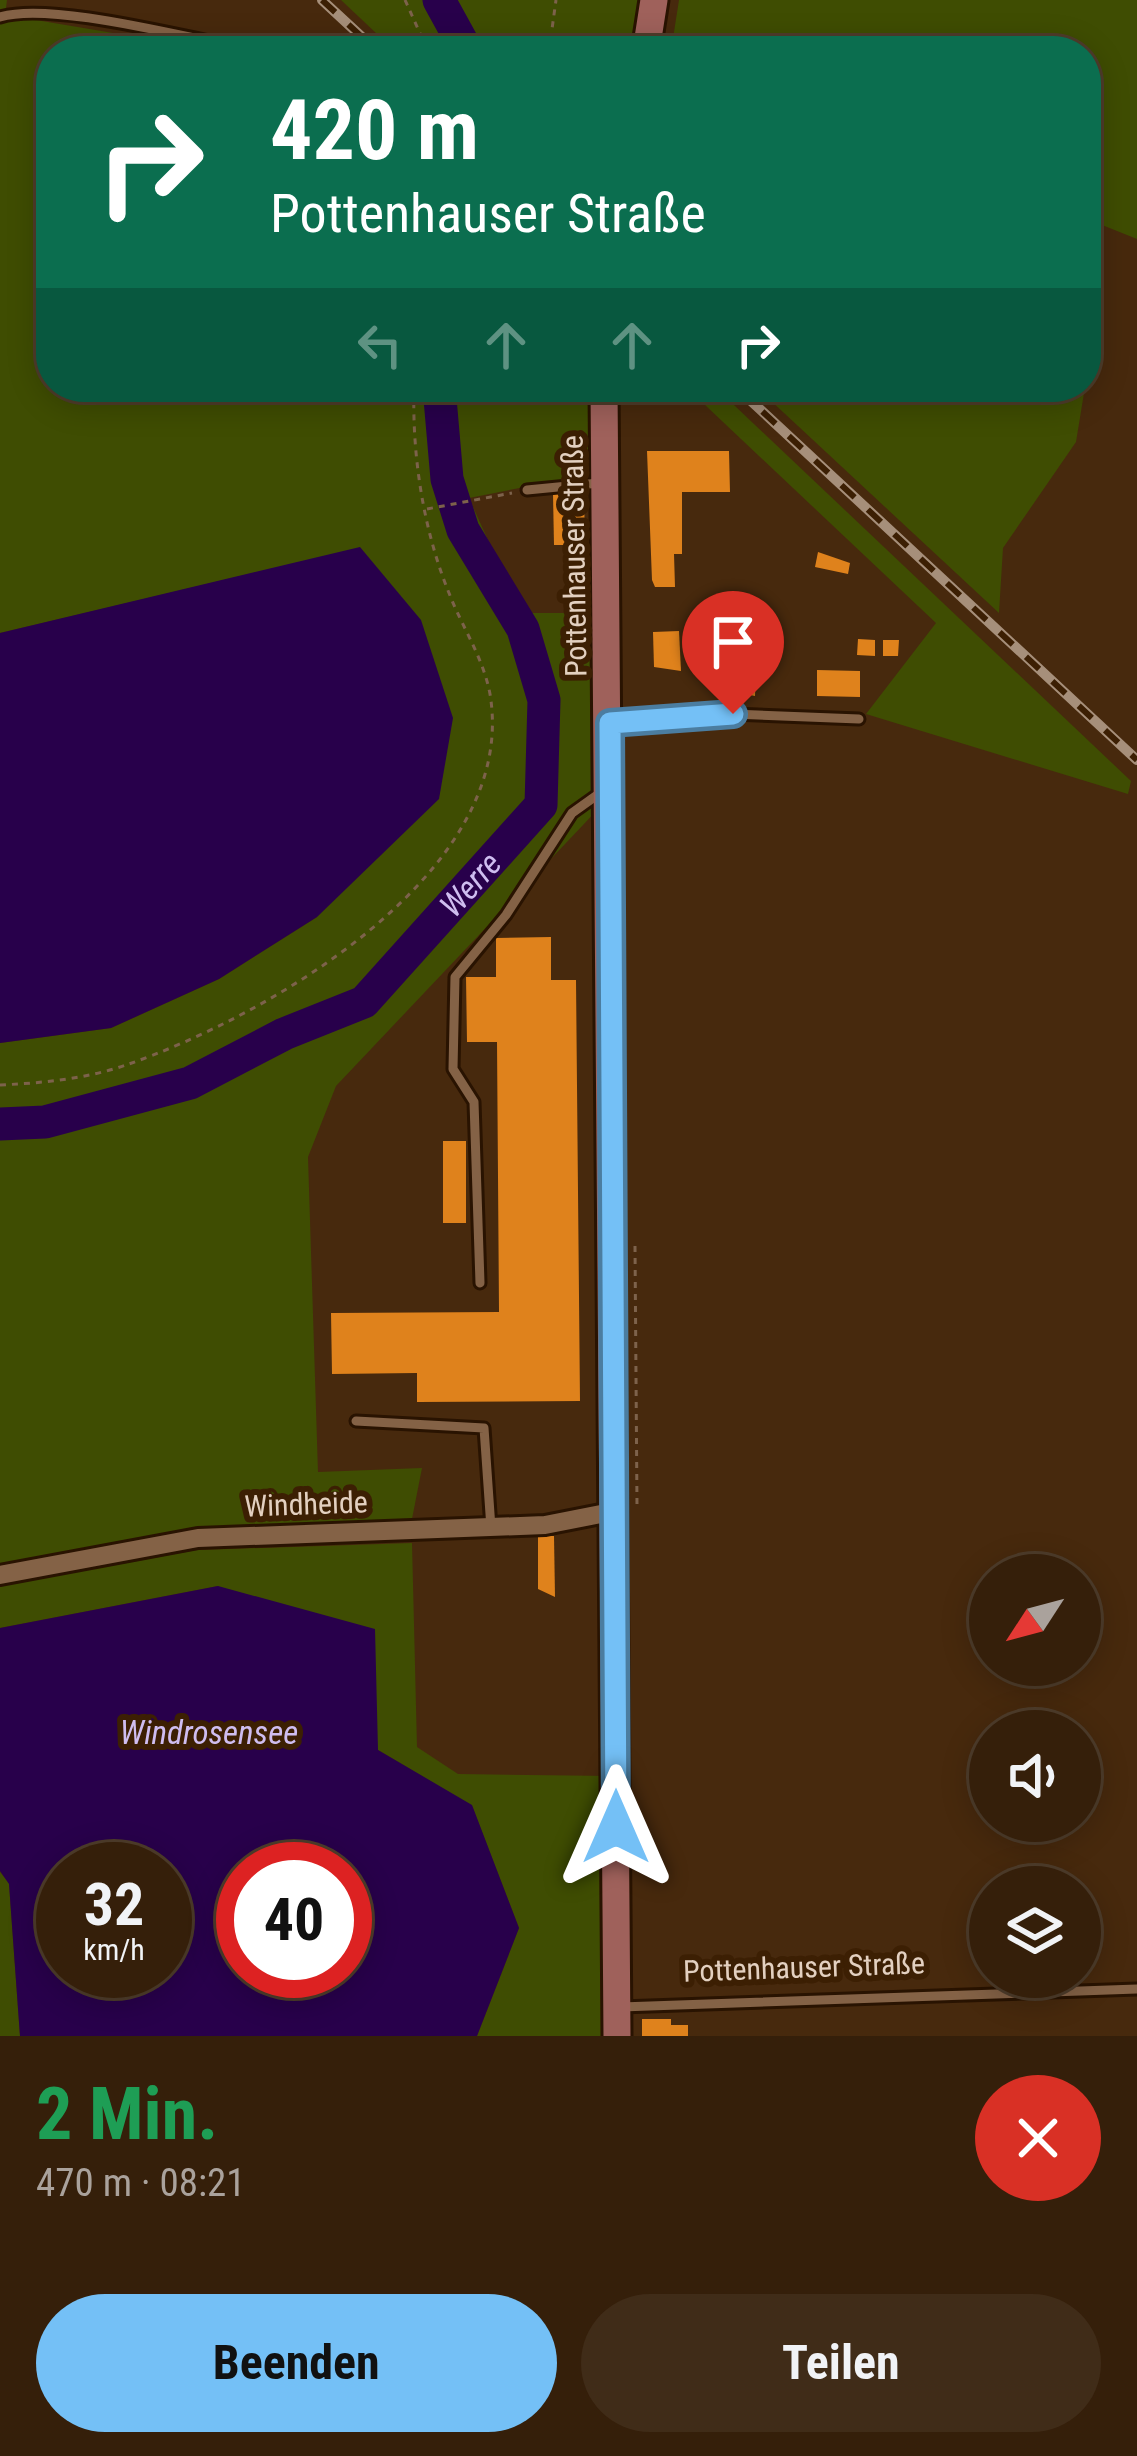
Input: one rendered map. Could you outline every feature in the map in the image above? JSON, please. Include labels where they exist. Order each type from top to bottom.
[{"type":"street","points":[[648,36],[653,0]]},
{"type":"street","name":"Pottenhauser Straße","points":[[604,402],[617,2022]]},
{"type":"street","name":"Windheide","points":[[0,1575],[198,1538],[544,1526],[616,1511]]},
{"type":"lane","points":[[0,16],[16,12],[174,36]]},
{"type":"lane","points":[[527,490],[605,483]]},
{"type":"lane","points":[[610,723],[733,714],[860,718]]},
{"type":"lane","points":[[480,1283],[474,1102],[453,1070],[455,977],[506,915],[572,813],[610,788]]},
{"type":"lane","points":[[356,1421],[484,1427],[491,1528]]},
{"type":"lane","name":"Pottenhauser Straße","points":[[617,2022],[1137,1989]]},
{"type":"path","points":[[405,0],[421,36]]},
{"type":"path","points":[[551,36],[556,0]]},
{"type":"path","points":[[0,1085],[48,1082],[123,1066],[264,1005],[396,907],[448,848],[480,790],[491,739],[490,694],[474,643],[449,593],[425,510],[414,402]]},
{"type":"path","points":[[425,510],[527,490]]},
{"type":"green space","points":[[0,0],[7,0],[6,8],[42,21],[131,36],[36,36],[36,402],[594,402],[596,473],[469,498],[521,613],[598,613],[601,806],[336,1086],[308,1157],[318,1472],[422,1468],[411,1524],[193,1528],[0,1565],[0,1043],[111,1028],[219,979],[317,917],[360,548],[0,633]]},
{"type":"green space","points":[[341,0],[642,0],[636,36],[379,36]]},
{"type":"green space","points":[[679,0],[1137,0],[1137,239],[1101,225],[1101,36],[673,36]]},
{"type":"green space","points":[[702,402],[731,402],[1131,781],[1128,794],[866,714],[936,623]]},
{"type":"green space","points":[[772,402],[1083,402],[1076,442],[1003,548],[999,613]]},
{"type":"green space","points":[[412,1543],[417,1747],[458,1774],[612,1776],[611,2036],[477,2036],[519,1928],[472,1806],[378,1750],[218,1586],[0,1628],[0,1586],[197,1550]]},
{"type":"green space","points":[[0,1872],[9,1883],[20,2036],[0,2036]]},
{"type":"water","points":[[360,547],[421,620],[453,718],[439,799],[317,917],[219,979],[111,1028],[0,1043],[0,633]]},
{"type":"water","name":"Windrosensee","points":[[218,1586],[375,1629],[378,1750],[472,1805],[519,1928],[477,2036],[20,2036],[9,1884],[0,1871],[0,1628]]},
{"type":"building","points":[[647,451],[729,451],[730,492],[682,492],[682,554],[674,554],[675,587],[655,587],[652,580]]},
{"type":"building","points":[[553,494],[584,494],[585,545],[554,545]]},
{"type":"building","points":[[818,552],[850,563],[848,574],[815,567]]},
{"type":"building","points":[[679,631],[681,671],[654,667],[653,632]]},
{"type":"building","points":[[858,639],[875,640],[875,656],[857,655]]},
{"type":"building","points":[[883,640],[899,640],[898,656],[883,656]]},
{"type":"building","points":[[696,657],[726,657],[726,671],[756,672],[755,696],[713,688],[713,674],[696,674]]},
{"type":"building","points":[[817,670],[860,671],[860,697],[817,696]]},
{"type":"building","points":[[551,937],[551,980],[576,980],[580,1401],[417,1402],[417,1373],[332,1374],[331,1313],[499,1312],[497,1042],[467,1042],[466,977],[496,977],[496,938]]},
{"type":"building","points":[[443,1141],[466,1141],[466,1223],[443,1223]]},
{"type":"building","points":[[538,1536],[554,1536],[555,1597],[538,1589]]},
{"type":"building","points":[[642,2019],[671,2019],[671,2025],[688,2025],[688,2036],[642,2036]]},
{"type":"waterway","name":"Werre","points":[[439,0],[459,36]]},
{"type":"waterway","name":"Werre","points":[[0,1124],[45,1122],[190,1083],[284,1034],[364,1002],[541,805],[544,700],[523,629],[463,530],[447,479],[440,402]]},
{"type":"railway","points":[[322,0],[361,36]]},
{"type":"railway","points":[[752,402],[1137,760]]},
{"type":"route","points":[[616,1827],[610,723],[733,714]]}]
